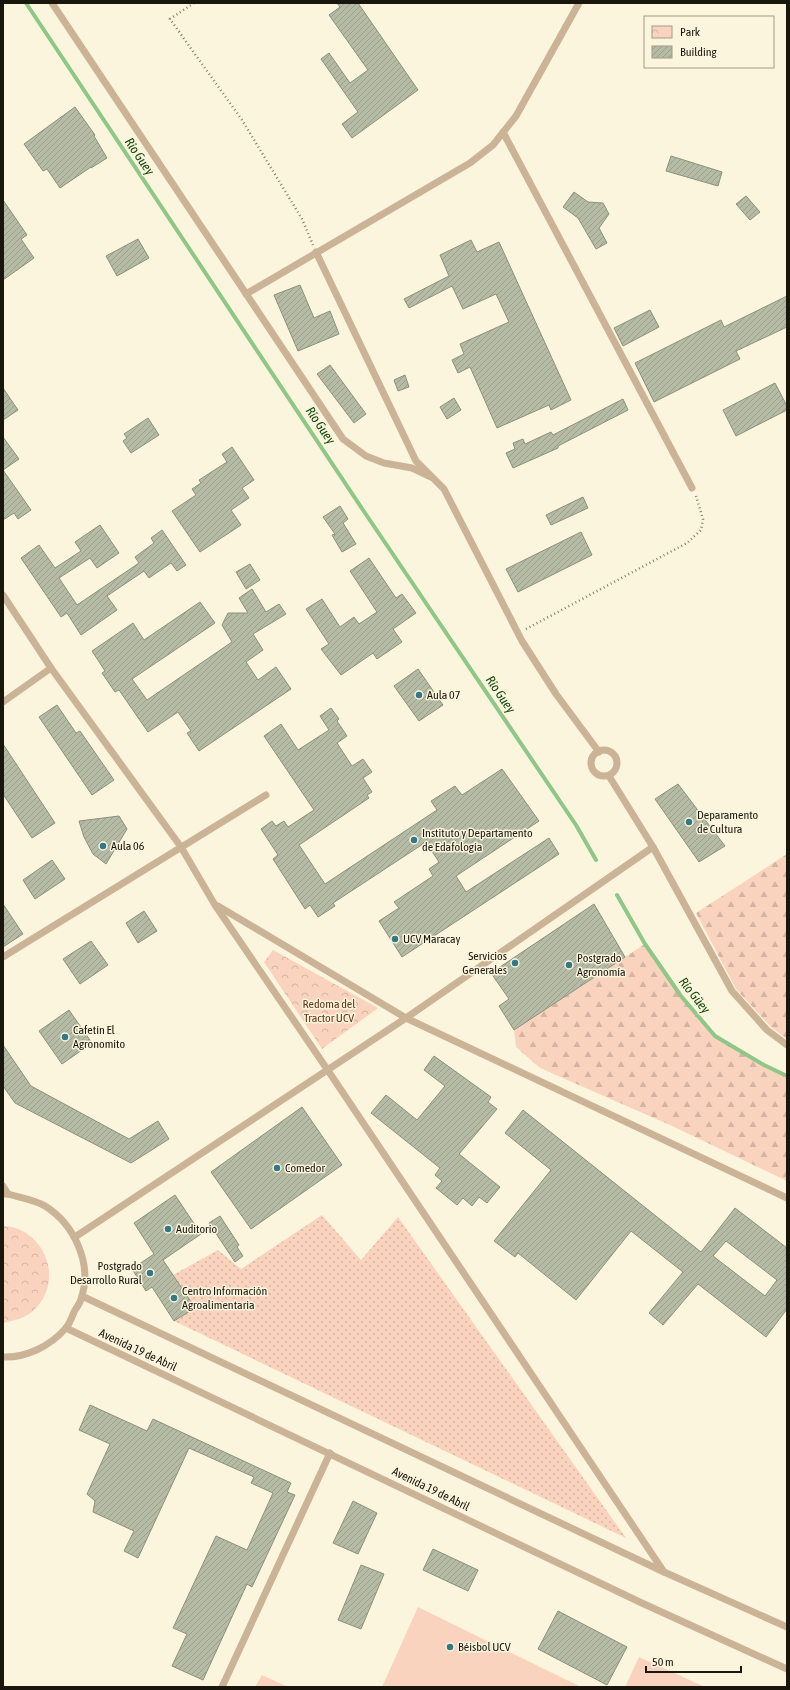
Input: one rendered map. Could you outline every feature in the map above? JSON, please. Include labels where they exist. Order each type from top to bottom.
[{"type":"lane","points":[[52,3],[343,439],[366,456],[384,463],[412,468],[431,477]]},
{"type":"lane","points":[[246,294],[470,163],[493,145],[516,116],[579,3]]},
{"type":"lane","points":[[503,132],[692,488]]},
{"type":"lane","points":[[316,252],[416,461],[444,489],[518,633],[556,694],[599,752]]},
{"type":"lane","points":[[3,595],[51,668],[181,847],[215,904],[328,1069],[664,1572]]},
{"type":"lane","points":[[3,702],[51,668]]},
{"type":"lane","points":[[609,751],[616,758],[616,768],[609,776],[600,776],[593,769],[592,759],[599,752],[609,751]]},
{"type":"lane","points":[[609,776],[653,847],[732,991],[767,1030],[787,1045]]},
{"type":"lane","points":[[3,957],[266,795]]},
{"type":"lane","points":[[75,1237],[406,1018],[653,847]]},
{"type":"lane","points":[[215,904],[406,1018],[787,1198]]},
{"type":"lane","points":[[3,1186],[5,1194],[45,1205],[67,1225],[75,1237],[83,1261],[85,1277],[82,1296],[66,1328],[52,1341],[32,1352],[10,1357],[3,1356]]},
{"type":"lane","name":"Avenida 19 de Abril","points":[[82,1296],[664,1572],[787,1627]]},
{"type":"lane","name":"Avenida 19 de Abril","points":[[66,1328],[644,1604],[787,1669]]},
{"type":"lane","points":[[222,1687],[330,1453]]},
{"type":"path","points":[[194,3],[170,19],[242,120],[302,219],[316,252]]},
{"type":"path","points":[[518,633],[687,543],[701,530],[703,519],[692,488]]},
{"type":"green space","points":[[787,854],[787,1039],[771,1027],[736,989],[696,913]]},
{"type":"green space","points":[[645,944],[681,996],[715,1036],[764,1065],[787,1076],[787,1181],[670,1125],[540,1068],[516,1047],[514,1030]]},
{"type":"green space","name":"Redoma del Tractor UCV","points":[[273,950],[378,1008],[322,1049],[264,962]]},
{"type":"green space","points":[[322,1215],[361,1260],[398,1217],[626,1538],[174,1321],[195,1308],[173,1275],[218,1250],[241,1269]]},
{"type":"green space","points":[[3,1226],[21,1230],[35,1240],[42,1249],[49,1269],[47,1291],[42,1301],[31,1313],[16,1320],[4,1323]]},
{"type":"green space","name":"Béisbol UCV","points":[[418,1607],[581,1687],[382,1687]]},
{"type":"green space","points":[[639,1657],[705,1687],[625,1687]]},
{"type":"green space","points":[[262,1675],[288,1687],[255,1687]]},
{"type":"building","points":[[337,3],[358,3],[418,90],[352,138],[342,124],[358,112],[321,59],[329,53],[350,83],[368,70],[329,15],[340,7]]},
{"type":"building","points":[[75,107],[95,135],[94,136],[107,158],[60,188],[47,169],[43,171],[24,144]]},
{"type":"building","points":[[671,156],[722,172],[718,186],[666,171]]},
{"type":"building","points":[[574,192],[588,202],[603,203],[609,214],[599,228],[607,243],[596,249],[578,218],[563,207]]},
{"type":"building","points":[[746,196],[760,212],[750,220],[736,204]]},
{"type":"building","points":[[3,200],[27,235],[21,239],[34,258],[3,280]]},
{"type":"building","points":[[138,239],[149,258],[117,276],[106,256]]},
{"type":"building","points":[[471,240],[477,252],[499,242],[571,400],[551,410],[549,405],[497,428],[470,367],[458,373],[452,360],[464,354],[460,344],[509,322],[496,294],[463,309],[452,286],[409,308],[404,299],[449,276],[440,255]]},
{"type":"building","points":[[300,285],[314,318],[330,311],[339,334],[298,351],[274,295]]},
{"type":"building","points":[[787,296],[787,327],[736,351],[740,359],[654,402],[635,363],[721,320],[724,327]]},
{"type":"building","points":[[650,310],[659,327],[623,346],[614,328]]},
{"type":"building","points":[[330,365],[366,414],[354,423],[317,374]]},
{"type":"building","points":[[405,375],[409,387],[398,391],[394,380]]},
{"type":"building","points":[[775,383],[787,406],[787,410],[736,436],[723,410]]},
{"type":"building","points":[[3,388],[18,410],[3,420]]},
{"type":"building","points":[[454,398],[461,410],[447,419],[440,407]]},
{"type":"building","points":[[623,399],[628,410],[558,446],[558,448],[513,468],[506,453],[515,449],[513,443],[523,439],[525,444],[551,432],[553,435]]},
{"type":"building","points":[[148,418],[159,435],[131,453],[123,441],[127,438],[124,434]]},
{"type":"building","points":[[3,437],[19,459],[3,470]]},
{"type":"building","points":[[232,447],[254,480],[242,488],[249,498],[231,510],[241,525],[200,552],[172,511],[196,495],[192,489],[201,483],[199,480],[227,462],[222,454]]},
{"type":"building","points":[[3,470],[31,510],[18,519],[14,513],[3,520]]},
{"type":"building","points":[[583,497],[588,508],[551,525],[546,515]]},
{"type":"building","points":[[340,506],[348,519],[343,523],[356,544],[342,552],[332,535],[335,534],[323,517]]},
{"type":"building","points":[[100,525],[119,553],[97,568],[90,558],[59,578],[77,605],[139,563],[135,557],[154,543],[151,538],[162,530],[186,565],[177,571],[171,563],[149,578],[144,571],[107,596],[117,610],[81,635],[67,613],[61,617],[21,558],[39,545],[55,568],[81,551],[75,542]]},
{"type":"building","points":[[581,532],[592,555],[518,592],[506,569]]},
{"type":"building","points":[[369,558],[396,598],[402,594],[416,613],[393,629],[402,642],[377,659],[373,653],[341,675],[321,649],[329,644],[306,609],[322,599],[340,627],[354,617],[359,624],[377,612],[350,571]]},
{"type":"building","points":[[250,564],[260,580],[246,589],[236,572]]},
{"type":"building","points":[[252,589],[266,612],[279,604],[286,614],[253,634],[263,650],[246,662],[258,680],[276,667],[291,689],[199,751],[187,733],[191,731],[178,712],[148,732],[119,690],[115,692],[102,673],[105,671],[92,651],[133,623],[144,640],[200,602],[215,623],[132,679],[147,700],[232,642],[222,625],[228,613],[248,613],[239,598]]},
{"type":"building","name":"Aula 07","points":[[418,669],[443,705],[419,721],[394,686]]},
{"type":"building","points":[[57,705],[76,733],[80,731],[114,780],[92,795],[39,717]]},
{"type":"building","name":"Instituto y Departamento de Edafología","points":[[331,708],[339,719],[337,721],[347,736],[337,743],[352,766],[363,759],[372,772],[363,778],[372,792],[367,795],[369,798],[299,845],[325,884],[437,810],[431,801],[455,786],[462,795],[502,769],[539,821],[456,876],[466,892],[549,838],[559,854],[402,957],[379,921],[399,908],[394,902],[433,876],[429,869],[439,862],[426,842],[333,903],[335,906],[318,917],[310,905],[305,909],[273,859],[278,855],[261,829],[272,821],[276,826],[284,821],[288,827],[314,810],[264,736],[281,724],[298,750],[329,730],[320,716]]},
{"type":"building","points":[[3,744],[55,823],[32,838],[3,794]]},
{"type":"building","name":"Deparamento de Cultura","points":[[678,784],[725,846],[699,862],[655,799]]},
{"type":"building","name":"Aula 06","points":[[119,816],[127,829],[106,864],[93,854],[84,837],[79,821]]},
{"type":"building","points":[[52,860],[65,879],[35,899],[23,880]]},
{"type":"building","points":[[3,904],[23,934],[3,947]]},
{"type":"building","name":"Postgrado Agronomía","points":[[594,904],[625,957],[514,1030],[499,1006],[509,999],[491,973]]},
{"type":"building","points":[[144,911],[157,931],[138,943],[126,923]]},
{"type":"building","points":[[91,941],[108,965],[80,984],[63,959]]},
{"type":"building","name":"Cafetín El Agronomito","points":[[69,1010],[92,1043],[62,1064],[39,1031]]},
{"type":"building","points":[[3,1045],[31,1086],[129,1139],[158,1121],[169,1139],[131,1163],[15,1103],[3,1086]]},
{"type":"building","points":[[434,1056],[491,1097],[488,1102],[497,1109],[459,1154],[500,1187],[487,1203],[479,1197],[472,1206],[463,1198],[457,1205],[436,1188],[442,1181],[435,1175],[440,1168],[371,1113],[386,1095],[417,1120],[445,1086],[424,1070]]},
{"type":"building","name":"Comedor","points":[[302,1107],[342,1165],[251,1229],[211,1172]]},
{"type":"building","points":[[523,1110],[701,1252],[735,1208],[787,1248],[787,1309],[766,1337],[698,1284],[663,1325],[649,1313],[683,1272],[631,1231],[576,1300],[518,1253],[515,1257],[494,1241],[551,1170],[505,1133]],"holes":[[[726,1241],[777,1280],[765,1296],[713,1256]]]},
{"type":"building","points":[[175,1195],[201,1234],[163,1260],[195,1308],[174,1321],[152,1287],[146,1291],[132,1269],[154,1254],[134,1223]]},
{"type":"building","points":[[220,1216],[239,1245],[237,1247],[243,1256],[235,1262],[209,1223]]},
{"type":"building","points":[[90,1405],[147,1431],[153,1419],[291,1483],[287,1492],[295,1495],[252,1587],[247,1584],[203,1680],[172,1666],[187,1634],[173,1628],[216,1536],[247,1550],[273,1493],[251,1483],[254,1477],[189,1448],[138,1558],[124,1551],[134,1531],[93,1512],[95,1501],[87,1494],[110,1444],[79,1430]]},
{"type":"building","points":[[353,1501],[377,1513],[358,1554],[333,1543]]},
{"type":"building","points":[[433,1549],[478,1570],[468,1591],[423,1570]]},
{"type":"building","points":[[361,1565],[384,1574],[361,1629],[338,1620]]},
{"type":"building","points":[[558,1611],[627,1647],[607,1685],[538,1649]]},
{"type":"waterway","name":"Río Guey","points":[[26,3],[363,510],[576,825],[596,860]]},
{"type":"waterway","name":"Río Güey","points":[[617,895],[645,944],[681,996],[715,1036],[764,1065],[787,1076]]},
{"type":"place","name":"Aula 07","points":[[419,695]]},
{"type":"place","name":"Deparamento de Cultura","points":[[689,822]]},
{"type":"place","name":"Instituto y Departamento de Edafología","points":[[414,840]]},
{"type":"place","name":"Aula 06","points":[[103,846]]},
{"type":"place","name":"UCV Maracay","points":[[395,939]]},
{"type":"place","name":"Servicios Generales","points":[[515,963]]},
{"type":"place","name":"Postgrado Agronomía","points":[[569,965]]},
{"type":"place","name":"Cafetín El Agronomito","points":[[65,1037]]},
{"type":"place","name":"Comedor","points":[[277,1168]]},
{"type":"place","name":"Auditorio","points":[[168,1229]]},
{"type":"place","name":"Postgrado Desarrollo Rural","points":[[150,1273]]},
{"type":"place","name":"Centro Información Agroalimentaria","points":[[174,1298]]},
{"type":"place","name":"Béisbol UCV","points":[[450,1647]]}]
